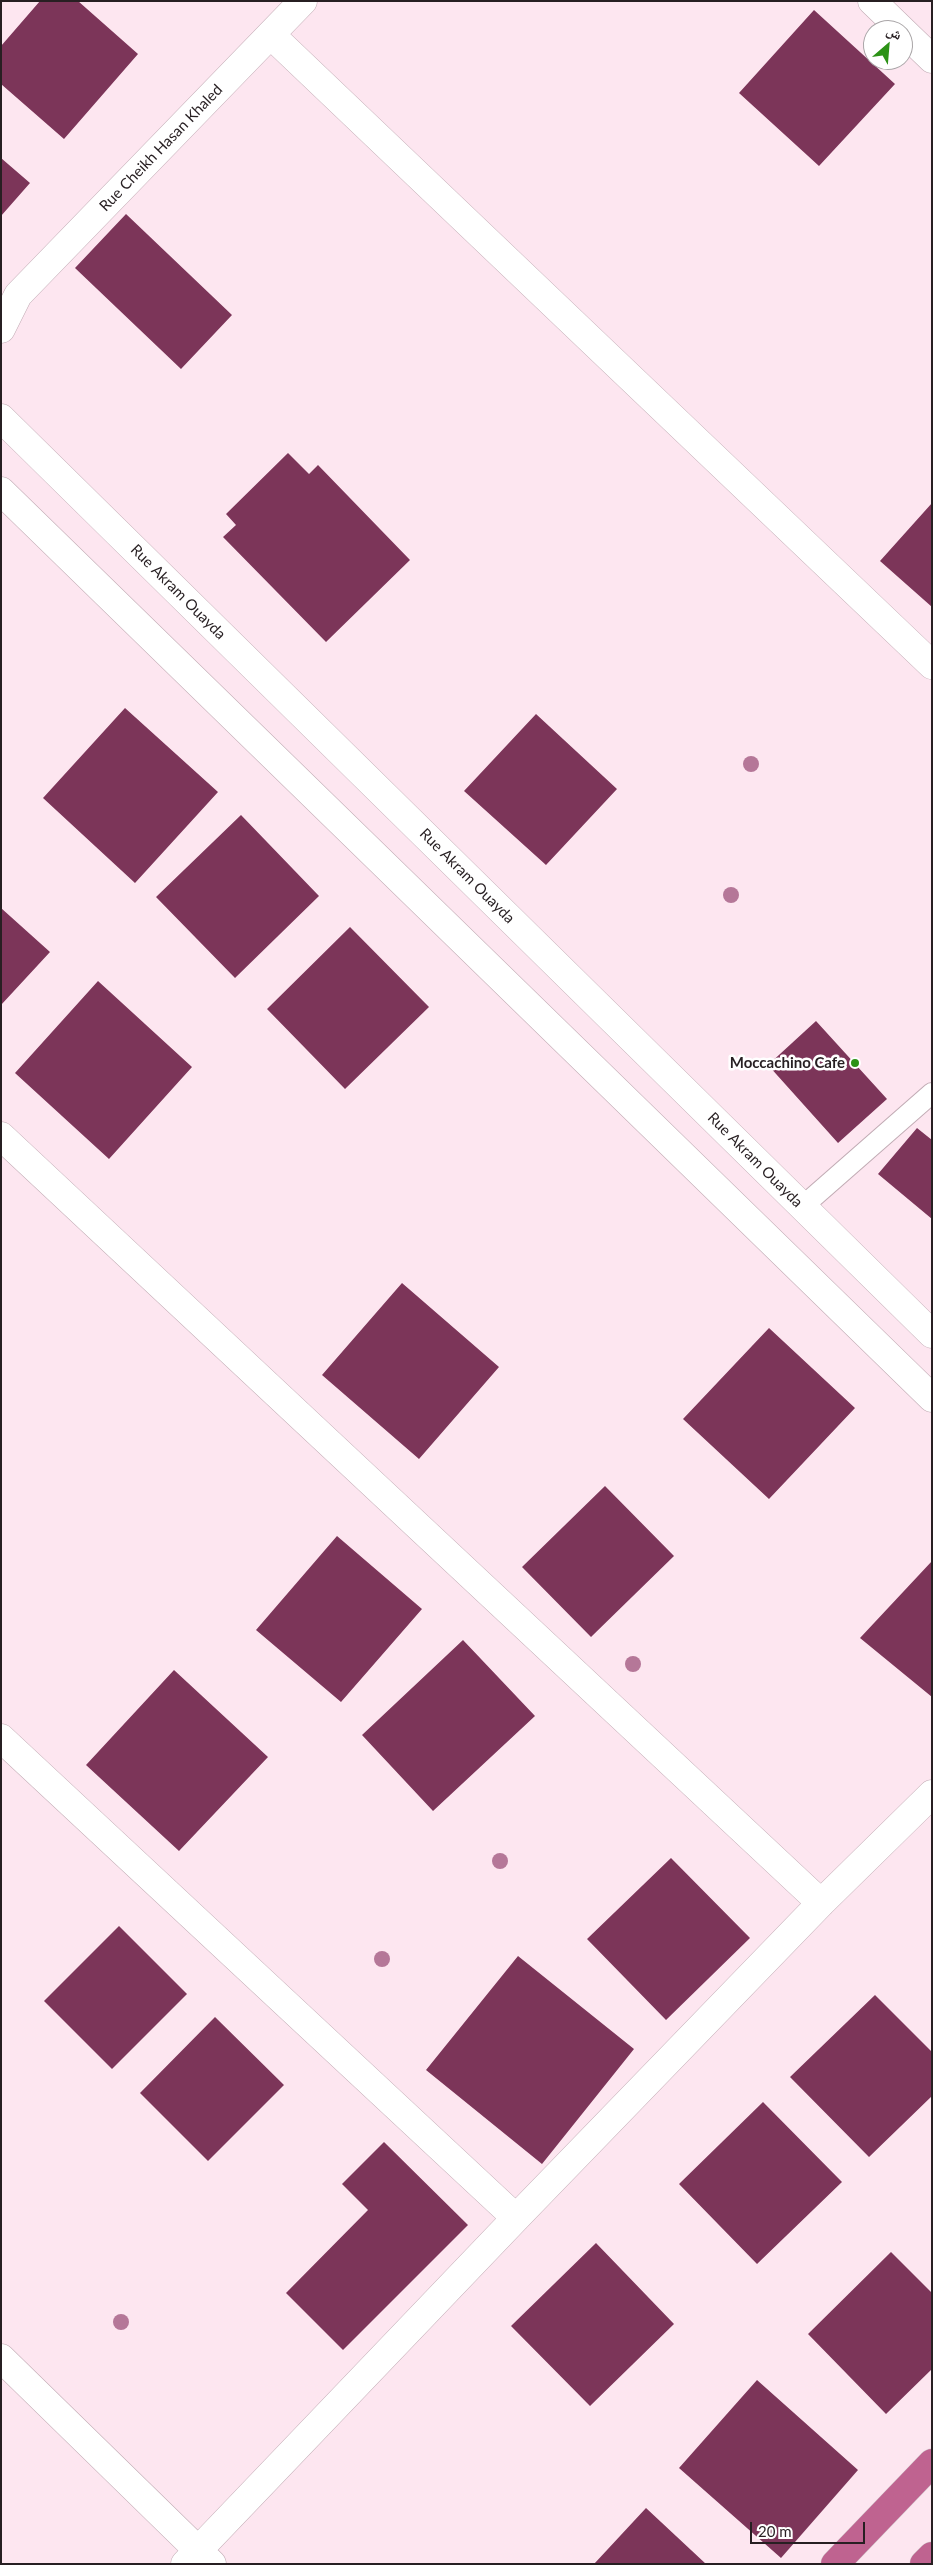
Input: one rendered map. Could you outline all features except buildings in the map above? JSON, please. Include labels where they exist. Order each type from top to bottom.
[{"type":"highway","points":[[834,2564],[932,2463]]},
{"type":"highway","points":[[924,2564],[932,2556]]},
{"type":"street","name":"Rue Cheikh Hasan Khaled","points":[[1,329],[10,299],[303,1]]},
{"type":"street","points":[[872,1],[892,20]]},
{"type":"street","points":[[271,34],[932,665]]},
{"type":"street","points":[[913,41],[932,59]]},
{"type":"street","name":"Rue Akram Ouayda","points":[[1,418],[932,1334]]},
{"type":"street","points":[[1,491],[932,1398]]},
{"type":"street","points":[[1,1136],[822,1903]]},
{"type":"street","points":[[1,1738],[516,2218]]},
{"type":"street","points":[[1,2358],[199,2559],[516,2218],[822,1903],[932,1794]]},
{"type":"lane","points":[[802,1207],[932,1092]]},
{"type":"place","name":"Moccachino Cafe","points":[[855,1063]]}]
